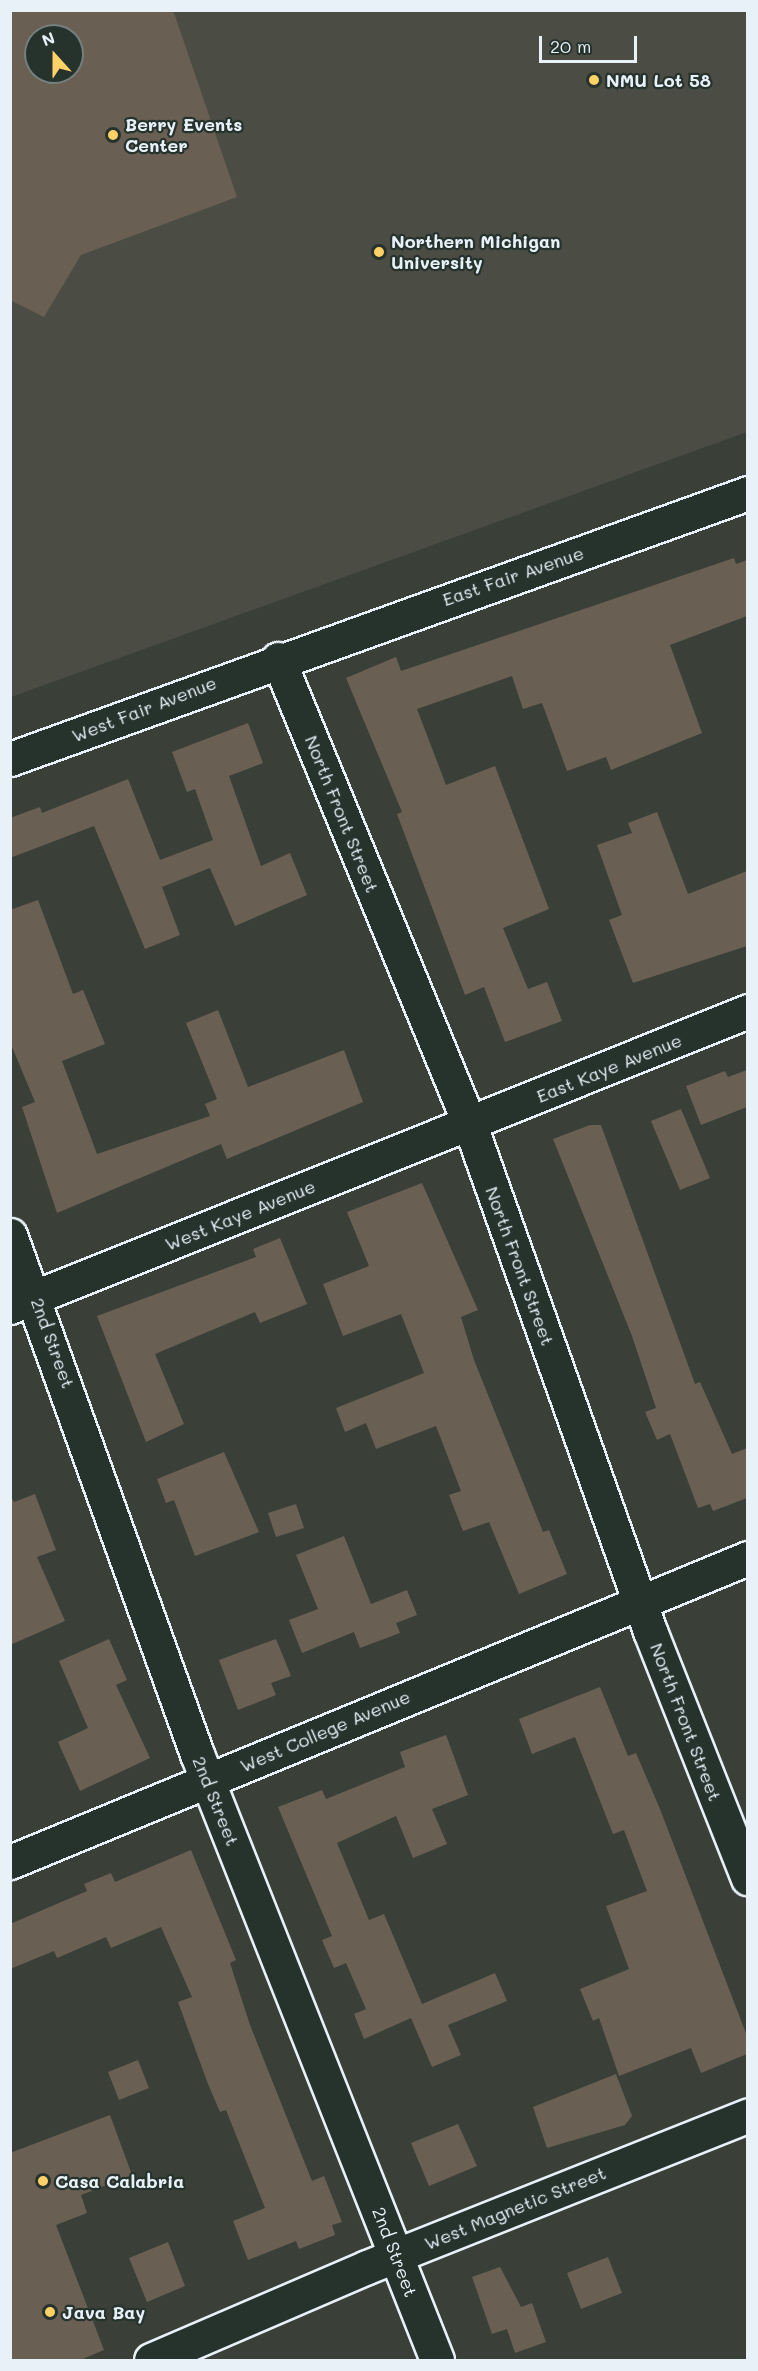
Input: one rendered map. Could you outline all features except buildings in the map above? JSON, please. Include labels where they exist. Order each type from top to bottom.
[{"type":"street","name":"East Fair Avenue","points":[[278,659],[747,493]]},
{"type":"street","name":"West Fair Avenue","points":[[10,759],[278,659]]},
{"type":"street","name":"North Front Street","points":[[278,659],[470,1125],[639,1600],[747,1878]]},
{"type":"street","name":"East Kaye Avenue","points":[[470,1125],[747,1011]]},
{"type":"street","name":"West Kaye Avenue","points":[[23,1301],[470,1125]]},
{"type":"street","name":"2nd Street","points":[[10,1235],[23,1301],[437,2361]]},
{"type":"street","name":"West College Avenue","points":[[10,1862],[639,1600],[747,1558]]},
{"type":"street","name":"West Magnetic Street","points":[[151,2361],[396,2255],[747,2115]]},
{"type":"shaded area","name":"Northern Michigan University","points":[[11,11],[747,11],[747,432],[11,697]]},
{"type":"place","name":"NMU Lot 58","points":[[594,80]]},
{"type":"place","name":"Berry Events Center","points":[[113,135]]},
{"type":"place","name":"Northern Michigan University","points":[[379,252]]},
{"type":"place","name":"Casa Calabria","points":[[43,2181]]},
{"type":"place","name":"Java Bay","points":[[50,2312]]}]
